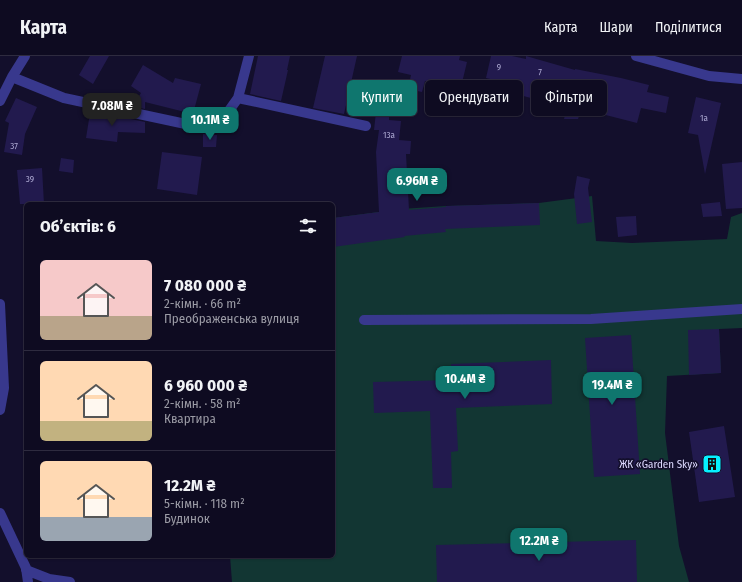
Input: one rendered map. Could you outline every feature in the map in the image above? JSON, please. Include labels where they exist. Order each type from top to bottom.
[{"type":"street","points":[[0,101],[25,56]]},
{"type":"street","points":[[12,77],[64,98],[195,126],[218,126],[238,98],[249,56]]},
{"type":"street","points":[[636,56],[709,76],[742,79]]},
{"type":"street","points":[[238,98],[366,126]]},
{"type":"street","points":[[0,304],[4,388],[0,410]]},
{"type":"street","points":[[364,320],[591,319],[742,309]]},
{"type":"street","points":[[0,513],[26,570],[28,582]]},
{"type":"street","points":[[26,570],[49,579],[70,582]]},
{"type":"green space","points":[[592,196],[596,241],[632,243],[727,239],[731,217],[742,213],[742,328],[719,329],[721,373],[667,376],[665,433],[679,546],[689,582],[232,582],[230,558],[335,558],[335,218],[401,209],[539,203]]},
{"type":"building","points":[[90,56],[109,56],[93,84],[79,75]]},
{"type":"building","points":[[258,56],[290,56],[281,101],[250,94]]},
{"type":"building","points":[[325,56],[357,56],[352,80],[347,80],[347,101],[344,114],[313,108]]},
{"type":"building","points":[[402,56],[460,56],[459,60],[467,62],[463,80],[425,80],[422,92],[417,91],[417,80],[410,80],[411,75],[398,72]]},
{"type":"building","points":[[491,56],[512,56],[526,59],[526,56],[575,70],[621,78],[649,85],[647,92],[669,97],[666,113],[641,108],[637,123],[607,115],[607,80],[531,80],[531,98],[523,96],[523,80],[494,80],[486,78]]},
{"type":"building","points":[[143,65],[173,83],[175,78],[201,84],[193,114],[145,102],[145,109],[133,106],[141,93],[131,86]]},
{"type":"building","points":[[696,97],[721,103],[705,174],[698,135],[688,133]]},
{"type":"building","points":[[16,98],[37,107],[25,134],[22,155],[4,152],[9,123],[5,121]]},
{"type":"building","points":[[90,113],[145,122],[145,133],[118,132],[117,142],[86,138]]},
{"type":"building","points":[[376,116],[389,116],[389,120],[401,121],[399,140],[411,141],[410,154],[406,154],[409,210],[446,206],[539,203],[540,225],[445,229],[446,232],[404,236],[405,237],[335,247],[335,218],[379,212],[376,152],[379,130],[374,130]]},
{"type":"building","points":[[565,116],[579,116],[578,119],[564,119]]},
{"type":"building","points":[[203,134],[217,135],[216,147],[203,147]]},
{"type":"building","points":[[162,152],[202,157],[197,195],[157,189]]},
{"type":"building","points":[[61,158],[74,160],[73,173],[59,171]]},
{"type":"building","points":[[742,162],[742,208],[726,209],[722,164]]},
{"type":"building","points":[[42,168],[44,202],[24,202],[24,204],[20,204],[17,170]]},
{"type":"building","points":[[577,176],[590,179],[588,188],[592,222],[577,224],[574,194]]},
{"type":"building","points":[[720,202],[722,216],[703,217],[701,204]]},
{"type":"building","points":[[636,216],[637,235],[618,237],[616,217]]},
{"type":"building","points":[[719,329],[721,373],[689,375],[688,330]]},
{"type":"building","points":[[631,335],[640,474],[594,477],[585,338]]},
{"type":"building","points":[[551,360],[552,404],[456,408],[458,451],[451,452],[452,488],[433,488],[430,411],[374,413],[373,382],[452,380],[451,364]]},
{"type":"building","name":"ЖК «Garden Sky»","points":[[724,426],[735,497],[699,502],[689,432]]},
{"type":"building","points":[[636,540],[637,582],[437,582],[436,545]]},
{"type":"place","name":"ЖК «Garden Sky»","points":[[712,464]]}]
